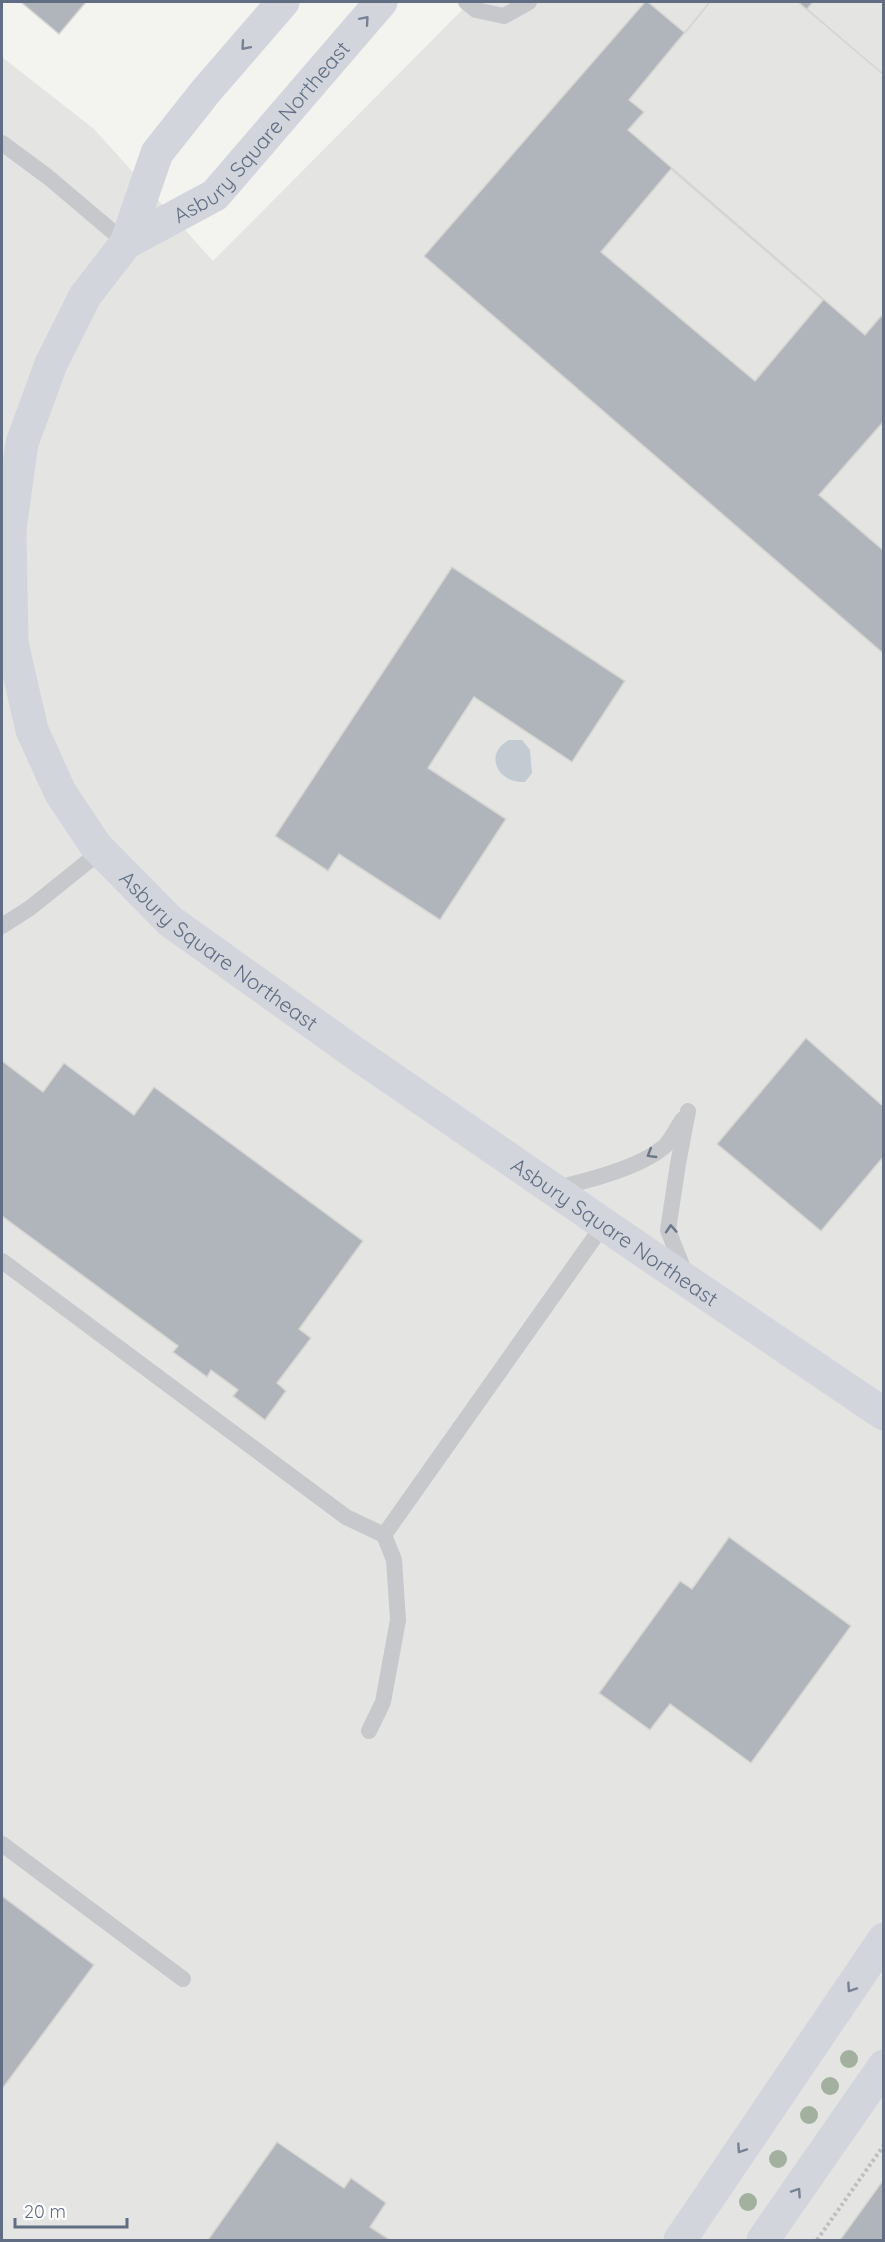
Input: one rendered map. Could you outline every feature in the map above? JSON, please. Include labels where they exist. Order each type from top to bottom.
[{"type":"street","name":"Asbury Square Northeast","points":[[283,2],[206,91],[158,153],[126,243],[85,296],[51,364],[22,443],[10,529],[12,643],[32,730],[60,792],[101,851],[170,921],[352,1051],[884,1414]]},
{"type":"street","name":"Asbury Square Northeast","points":[[126,243],[215,195],[381,2]]},
{"type":"street","points":[[680,2241],[884,1939]]},
{"type":"street","points":[[763,2241],[884,2066]]},
{"type":"lane","points":[[466,2],[476,10],[504,16],[529,2]]},
{"type":"lane","points":[[2,142],[48,177],[126,243]]},
{"type":"lane","points":[[2,926],[30,908],[101,851]]},
{"type":"lane","points":[[553,1189],[596,1178],[647,1158],[666,1145],[688,1111],[668,1230],[690,1283]]},
{"type":"lane","points":[[384,1535],[604,1224]]},
{"type":"lane","points":[[2,1261],[346,1517],[384,1535],[394,1560],[398,1620],[383,1702],[369,1731]]},
{"type":"lane","points":[[2,1844],[183,1979]]},
{"type":"path","points":[[817,2241],[884,2145]]},
{"type":"shaded area","points":[[470,2],[883,2],[883,2240],[2,2240],[2,57],[94,129],[213,261]]},
{"type":"shaded area","points":[[509,740],[522,740],[530,750],[532,773],[525,782],[507,778],[497,767],[497,753],[501,746]]},
{"type":"building","points":[[21,2],[86,2],[59,34]]},
{"type":"building","points":[[645,2],[648,2],[685,33],[710,2],[813,2],[807,9],[884,75],[884,421],[819,495],[884,551],[884,654],[424,256]],"holes":[[[671,169],[823,300],[755,381],[601,252]]]},
{"type":"building","points":[[710,2],[798,2],[884,75],[884,318],[881,316],[865,335],[628,130],[644,112],[629,100]]},
{"type":"building","points":[[452,567],[625,681],[572,762],[474,697],[428,768],[506,819],[440,920],[339,854],[328,871],[275,836]]},
{"type":"building","points":[[806,1038],[884,1107],[884,1156],[821,1231],[717,1144]]},
{"type":"building","points":[[2,1061],[43,1092],[64,1063],[134,1115],[154,1087],[363,1241],[299,1329],[311,1338],[277,1383],[286,1391],[265,1420],[233,1396],[238,1390],[211,1370],[207,1377],[173,1352],[178,1346],[2,1216]]},
{"type":"building","points":[[729,1537],[851,1626],[751,1763],[670,1704],[650,1730],[599,1693],[680,1581],[692,1589]]},
{"type":"building","points":[[2,1896],[94,1965],[2,2089]]},
{"type":"building","points":[[277,2142],[344,2188],[351,2178],[386,2203],[370,2227],[390,2240],[208,2240]]},
{"type":"building","points":[[884,2179],[884,2240],[840,2240]]}]
